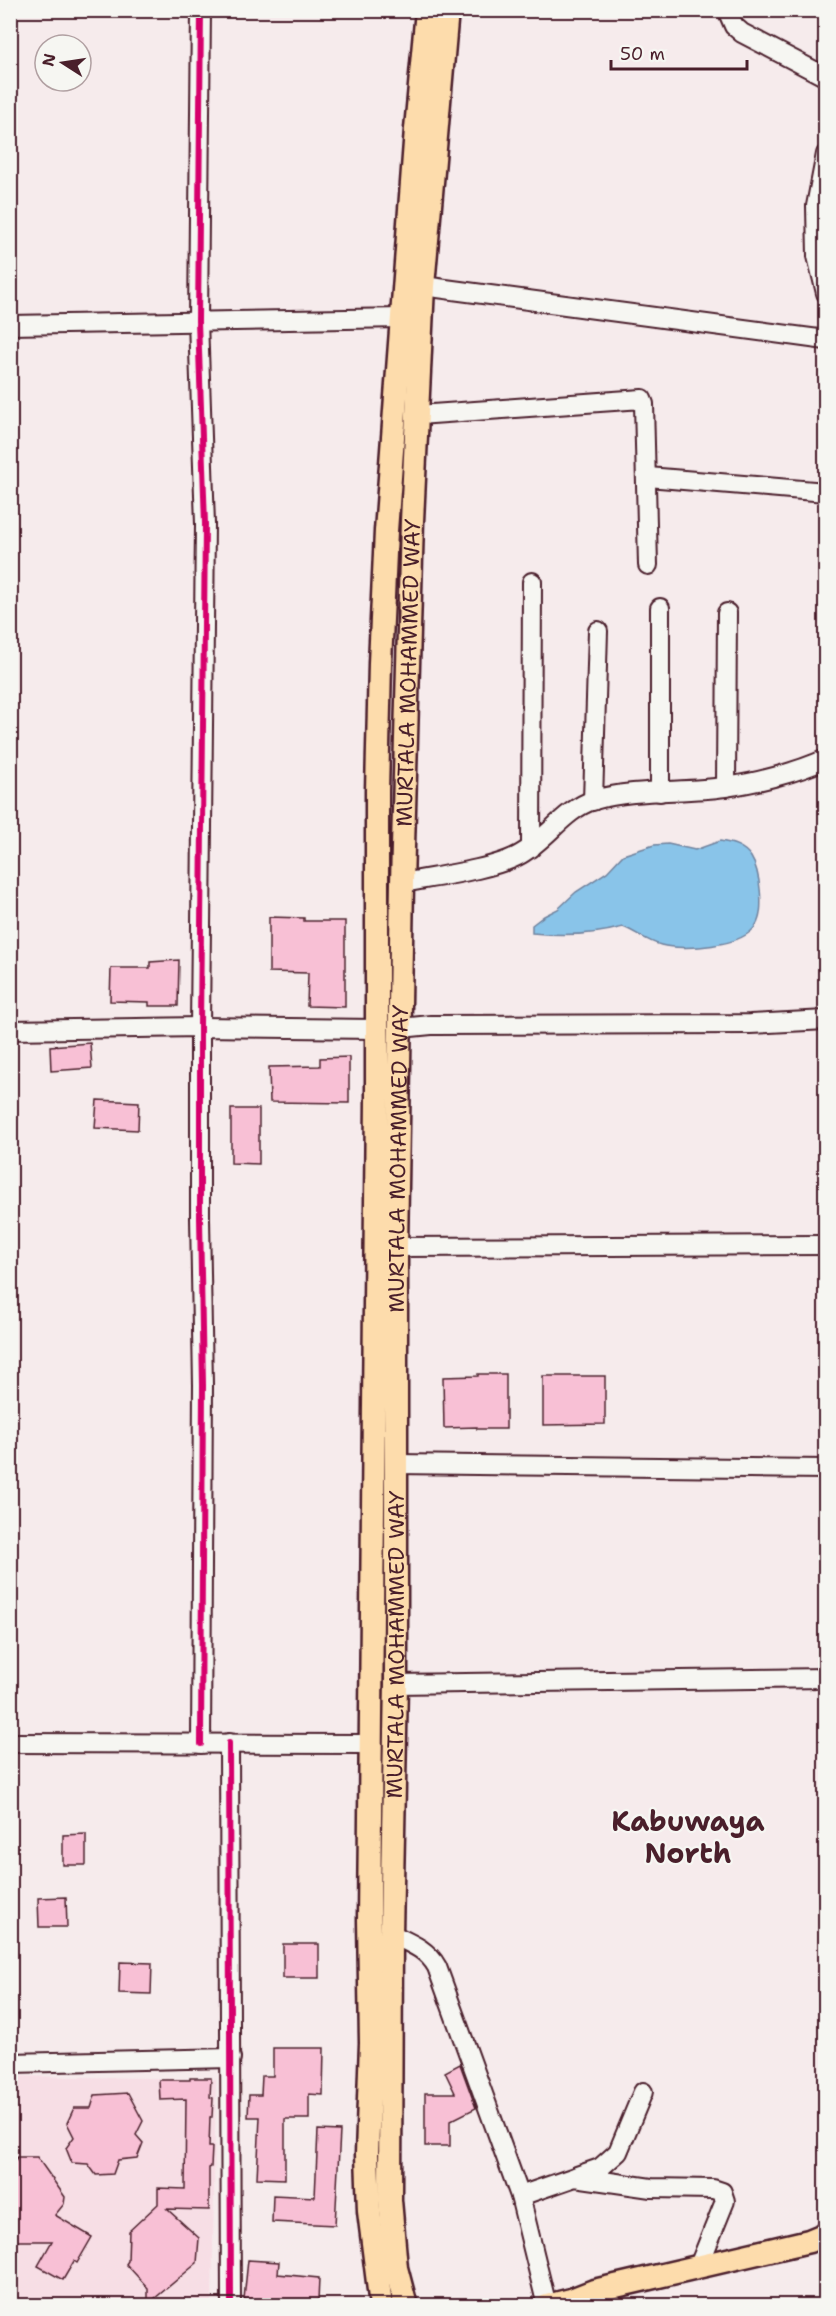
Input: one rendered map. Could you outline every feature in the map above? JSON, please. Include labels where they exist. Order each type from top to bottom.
[{"type":"main road","name":"MURTALA MOHAMMED WAY","points":[[381,2306],[369,2211],[367,2154],[371,2043],[369,1920],[376,791],[386,531],[427,10]]},
{"type":"main road","name":"MURTALA MOHAMMED WAY","points":[[406,2306],[396,2268],[390,2200],[391,1934],[396,1684],[396,1247],[402,883],[412,521],[423,286],[447,10]]},
{"type":"main road","points":[[547,2305],[598,2298],[698,2268],[809,2241],[825,2234]]},
{"type":"main road","points":[[368,2306],[376,2272]]},
{"type":"street","points":[[201,10],[198,321],[205,524],[200,1027],[203,1385],[201,1744]]},
{"type":"street","points":[[727,10],[734,26],[742,33],[825,77]]},
{"type":"street","points":[[825,154],[816,206],[817,256],[825,293]]},
{"type":"street","points":[[423,286],[825,340]]},
{"type":"street","points":[[10,326],[402,318]]},
{"type":"street","points":[[418,415],[642,399],[648,477],[648,565]]},
{"type":"street","points":[[648,477],[825,492]]},
{"type":"street","points":[[531,848],[532,582]]},
{"type":"street","points":[[660,608],[660,792]]},
{"type":"street","points":[[726,787],[727,613]]},
{"type":"street","points":[[593,801],[598,632]]},
{"type":"street","points":[[402,883],[493,865],[519,855],[531,848],[573,811],[593,801],[624,795],[726,787],[807,768],[825,759]]},
{"type":"street","points":[[401,1028],[431,1025],[750,1024],[825,1020]]},
{"type":"street","points":[[10,1030],[200,1027],[376,1029]]},
{"type":"street","points":[[396,1247],[825,1245]]},
{"type":"street","points":[[396,1464],[825,1468]]},
{"type":"street","points":[[396,1684],[825,1678]]},
{"type":"street","points":[[10,1743],[370,1744]]},
{"type":"street","points":[[230,1743],[231,2306]]},
{"type":"street","points":[[391,1934],[422,1949],[432,1958],[436,1967],[520,2196],[547,2305]]},
{"type":"street","points":[[10,2063],[231,2058]]},
{"type":"street","points":[[520,2196],[600,2168],[618,2152],[643,2091]]},
{"type":"street","points":[[575,2177],[651,2187],[713,2189],[722,2192],[725,2201],[698,2268]]},
{"type":"shaded area","points":[[11,2076],[216,2079],[212,2305],[11,2306]]},
{"type":"water","points":[[720,841],[737,846],[748,853],[754,863],[759,881],[761,901],[759,919],[749,932],[739,938],[726,943],[683,948],[656,944],[623,927],[578,934],[532,933],[532,925],[558,909],[576,892],[607,872],[623,855],[654,845],[668,844],[695,850]]},
{"type":"building","points":[[269,917],[304,918],[304,921],[345,921],[345,1007],[307,1006],[308,973],[269,972]]},
{"type":"building","points":[[179,960],[178,1006],[149,1006],[149,1002],[110,1001],[111,968],[150,968],[150,962]]},
{"type":"building","points":[[90,1043],[92,1068],[51,1071],[50,1046]]},
{"type":"building","points":[[349,1057],[349,1103],[270,1102],[269,1067],[320,1066],[320,1058]]},
{"type":"building","points":[[97,1100],[139,1102],[138,1130],[95,1128]]},
{"type":"building","points":[[231,1109],[259,1109],[259,1164],[231,1163]]},
{"type":"building","points":[[478,1374],[506,1374],[506,1429],[444,1428],[443,1377],[478,1376]]},
{"type":"building","points":[[543,1376],[605,1376],[605,1424],[543,1425]]},
{"type":"building","points":[[86,1834],[86,1865],[63,1865],[63,1835]]},
{"type":"building","points":[[66,1897],[67,1927],[39,1927],[38,1898]]},
{"type":"building","points":[[283,1944],[319,1944],[319,1978],[283,1978]]},
{"type":"building","points":[[120,1962],[152,1963],[151,1994],[119,1993]]},
{"type":"building","points":[[273,2048],[324,2048],[323,2095],[309,2094],[309,2119],[285,2119],[285,2179],[257,2178],[260,2117],[248,2117],[249,2095],[261,2095],[262,2076],[273,2076]]},
{"type":"building","points":[[460,2064],[476,2108],[450,2121],[450,2146],[425,2146],[425,2093],[455,2093],[445,2072]]},
{"type":"building","points":[[190,2078],[211,2078],[210,2097],[213,2098],[212,2117],[210,2117],[209,2147],[212,2147],[211,2167],[209,2168],[209,2210],[167,2209],[199,2238],[197,2263],[148,2304],[148,2288],[126,2264],[129,2231],[158,2204],[158,2188],[185,2189],[186,2099],[160,2100],[159,2080],[190,2080]]},
{"type":"building","points":[[128,2093],[143,2121],[136,2135],[143,2143],[137,2158],[118,2160],[113,2174],[96,2175],[88,2164],[72,2163],[66,2148],[74,2137],[67,2123],[74,2108],[91,2108],[95,2095]]},
{"type":"building","points":[[318,2130],[340,2131],[335,2225],[272,2222],[273,2195],[315,2197]]},
{"type":"building","points":[[17,2157],[37,2157],[65,2197],[64,2204],[55,2215],[92,2237],[77,2263],[74,2261],[63,2280],[38,2266],[52,2241],[10,2241],[10,2171]]},
{"type":"building","points":[[248,2260],[279,2262],[278,2274],[319,2278],[318,2302],[244,2299]]},
{"type":"cycle path","points":[[201,10],[198,321],[205,524],[200,1027],[203,1385],[201,1744]]},
{"type":"cycle path","points":[[229,1743],[231,2306]]},
{"type":"district","name":"Kabuwaya North","points":[[688,1837]]}]
